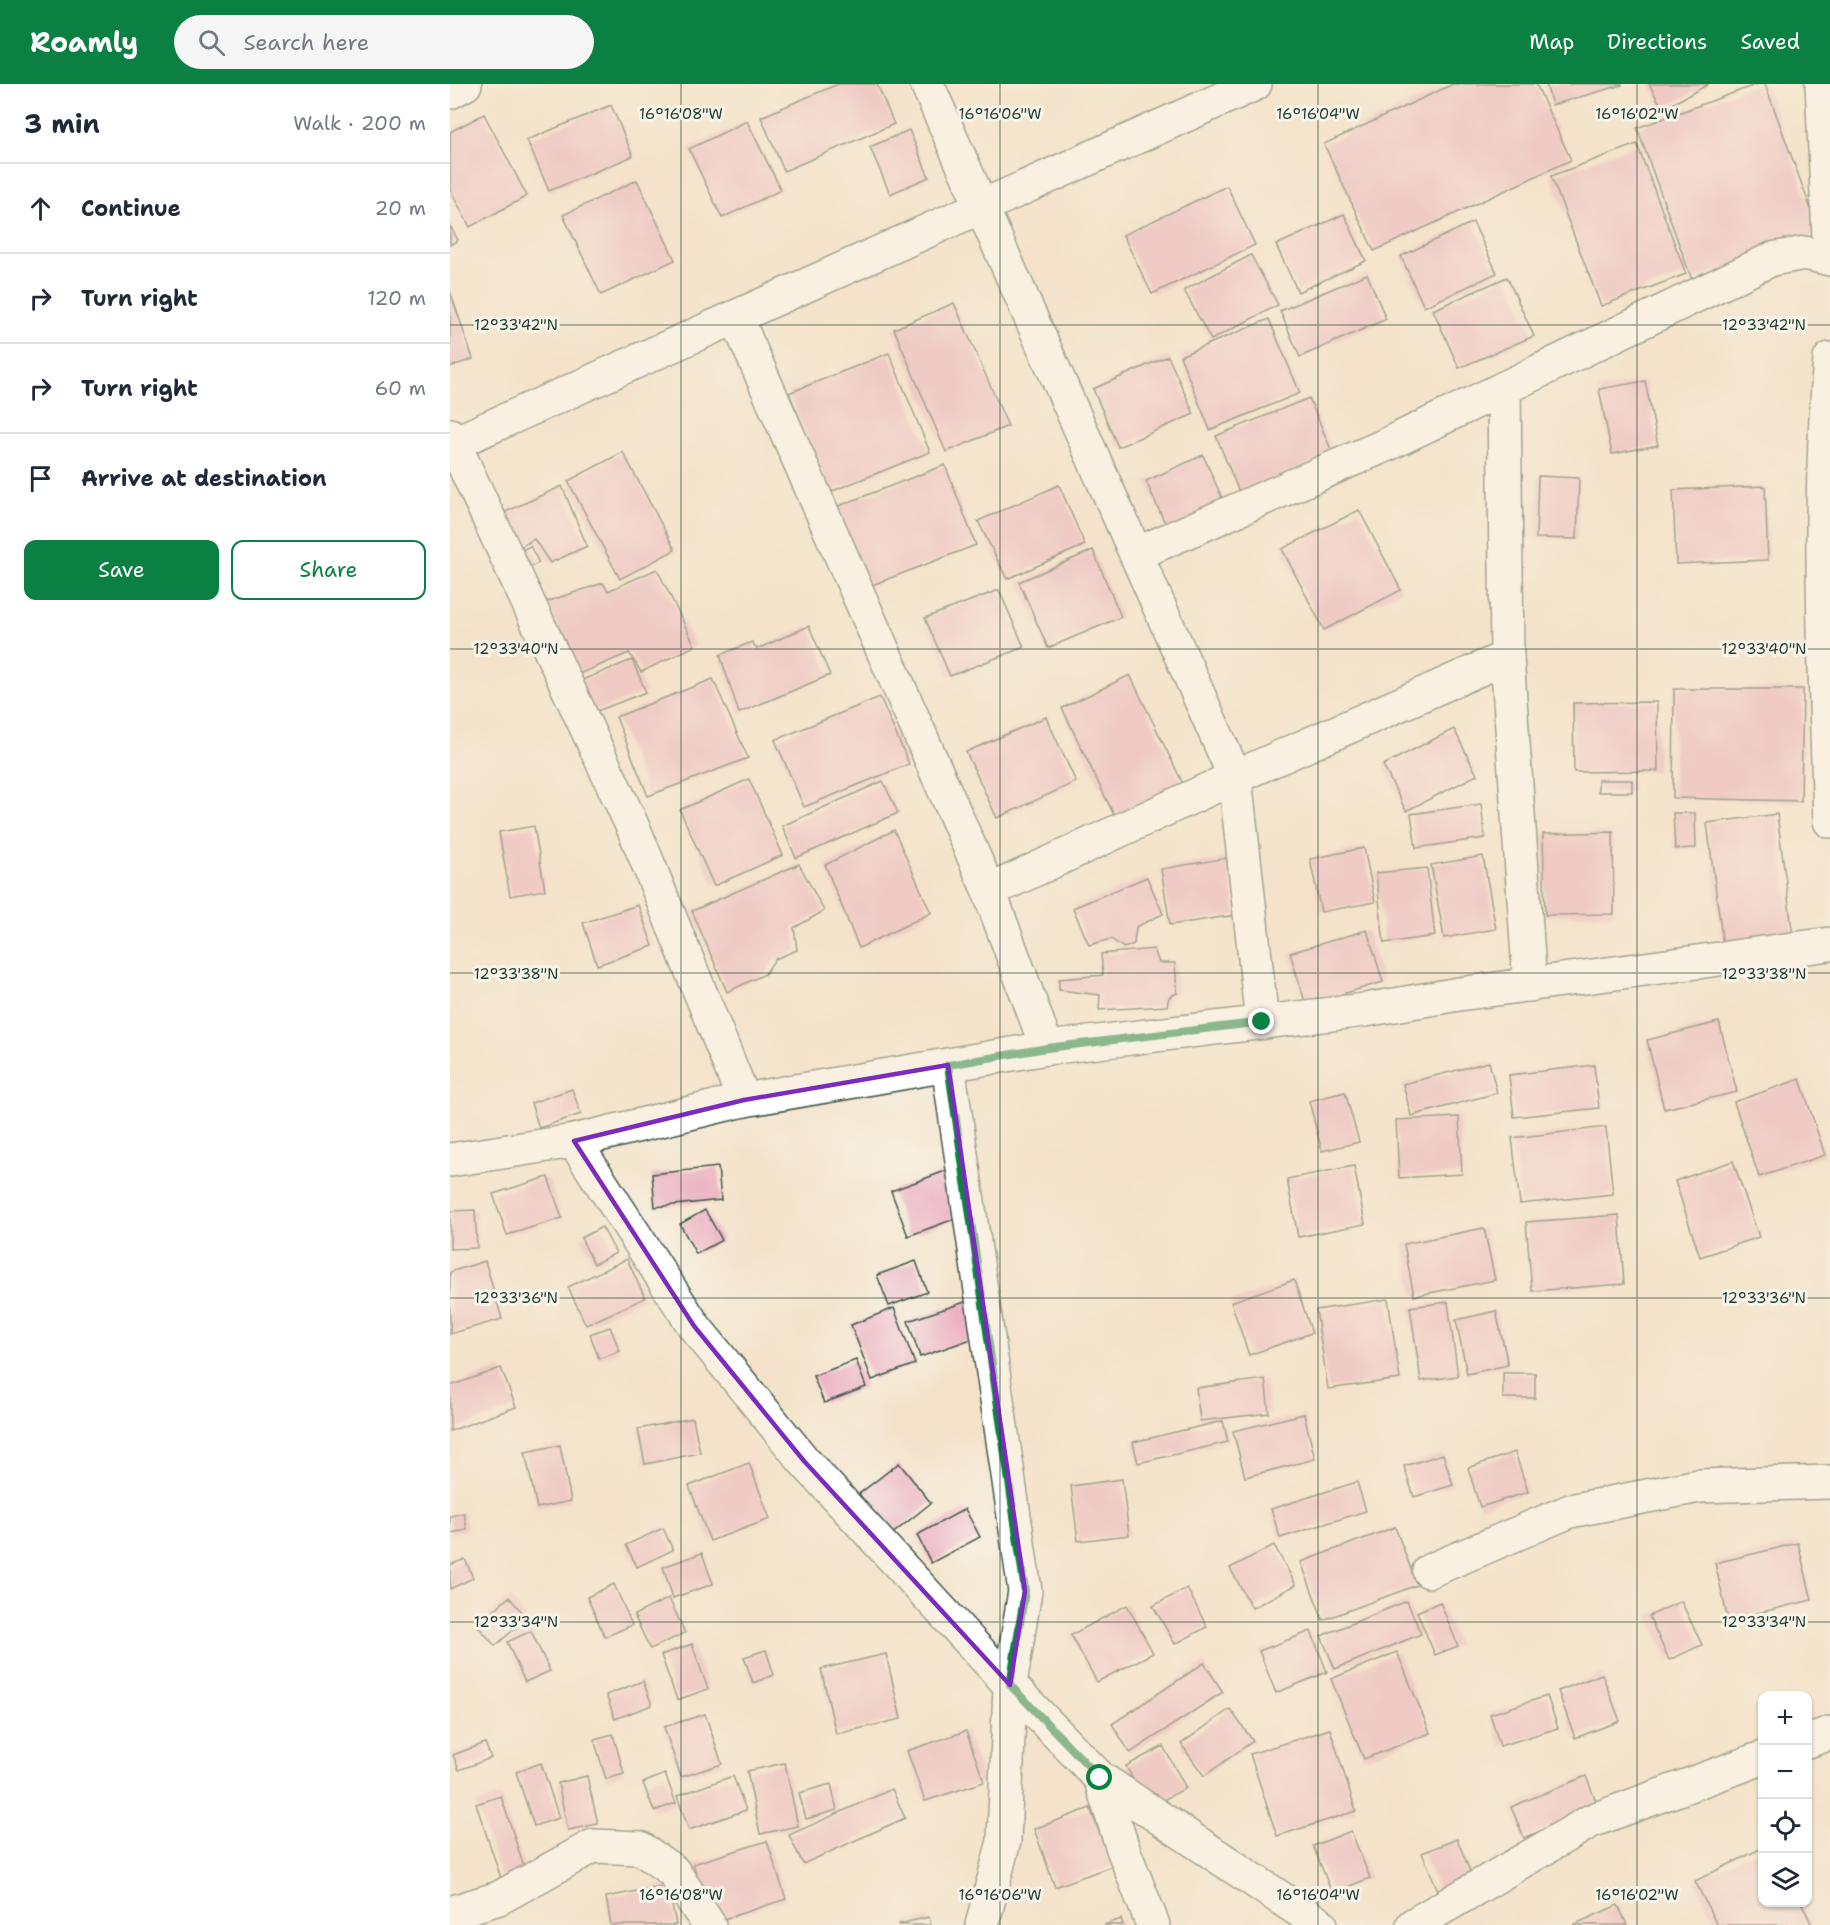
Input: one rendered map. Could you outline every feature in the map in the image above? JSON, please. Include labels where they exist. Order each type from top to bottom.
[{"type":"street","points":[[450,92],[465,84]]},
{"type":"street","points":[[927,84],[1235,777],[1262,1022]]},
{"type":"street","points":[[1136,554],[1388,444],[1772,259],[1805,253],[1830,259],[1822,84]]},
{"type":"street","points":[[744,1100],[636,834],[451,441],[736,317],[1241,87]]},
{"type":"street","points":[[736,317],[989,891],[1047,1048]]},
{"type":"street","points":[[1830,359],[1822,560],[1827,663],[1830,821]]},
{"type":"street","points":[[1504,388],[1507,657],[1530,985]]},
{"type":"street","points":[[989,891],[1235,777],[1507,657]]},
{"type":"street","points":[[450,1160],[574,1141],[744,1100],[1047,1048],[1365,1010],[1830,944]]},
{"type":"street","points":[[948,1065],[1025,1591],[1010,1685],[1004,1840],[982,1925]]},
{"type":"street","points":[[574,1141],[694,1326],[804,1461],[1010,1685],[1100,1778],[1320,1925]]},
{"type":"street","points":[[1429,1571],[1570,1511],[1699,1486],[1830,1482]]},
{"type":"street","points":[[1812,1740],[1830,1733]]},
{"type":"street","points":[[1413,1925],[1592,1821],[1758,1759]]},
{"type":"street","points":[[1100,1778],[1123,1849],[1153,1925]]},
{"type":"street","points":[[450,1913],[499,1898],[593,1846],[640,1848],[673,1871],[709,1925]]},
{"type":"highlighted area","points":[[948,1065],[1025,1591],[1010,1685],[804,1461],[694,1326],[574,1141],[744,1100]]},
{"type":"building","points":[[838,84],[877,84],[894,124],[784,171],[761,117]]},
{"type":"building","points":[[1453,84],[1536,84],[1571,160],[1374,251],[1324,144]]},
{"type":"building","points":[[1546,84],[1622,84],[1622,85],[1552,105]]},
{"type":"building","points":[[1649,84],[1709,84],[1663,109]]},
{"type":"building","points":[[1758,84],[1765,84],[1820,234],[1692,280],[1637,128]]},
{"type":"building","points":[[611,105],[633,156],[549,191],[527,140]]},
{"type":"building","points":[[484,114],[527,196],[470,227],[450,190],[450,132]]},
{"type":"building","points":[[747,121],[781,190],[722,218],[689,149]]},
{"type":"building","points":[[909,130],[929,177],[890,194],[870,147]]},
{"type":"building","points":[[1637,144],[1686,274],[1601,306],[1551,176]]},
{"type":"building","points":[[637,180],[675,260],[601,295],[563,215]]},
{"type":"building","points":[[1227,186],[1255,245],[1152,294],[1123,235]]},
{"type":"building","points":[[1344,214],[1366,261],[1298,292],[1276,245]]},
{"type":"building","points":[[1473,222],[1497,273],[1424,307],[1401,256]]},
{"type":"building","points":[[450,226],[458,240],[450,245]]},
{"type":"building","points":[[1251,255],[1278,305],[1211,340],[1184,290]]},
{"type":"building","points":[[1367,274],[1386,319],[1300,357],[1280,311]]},
{"type":"building","points":[[1507,277],[1534,336],[1459,368],[1433,310]]},
{"type":"building","points":[[450,291],[473,359],[450,367]]},
{"type":"building","points":[[954,303],[1008,426],[946,452],[894,329]]},
{"type":"building","points":[[1269,319],[1300,393],[1210,430],[1180,356]]},
{"type":"building","points":[[889,353],[930,452],[830,492],[789,393]]},
{"type":"building","points":[[1168,356],[1194,414],[1118,447],[1093,389]]},
{"type":"building","points":[[1645,381],[1658,445],[1612,454],[1599,389]]},
{"type":"building","points":[[1309,398],[1333,454],[1239,492],[1216,436]]},
{"type":"building","points":[[623,452],[675,550],[620,579],[568,481]]},
{"type":"building","points":[[1203,455],[1226,507],[1169,532],[1146,481]]},
{"type":"building","points":[[945,465],[976,545],[867,587],[836,507]]},
{"type":"building","points":[[1538,476],[1579,478],[1577,539],[1536,538]]},
{"type":"building","points":[[1059,485],[1085,545],[1007,579],[978,521]]},
{"type":"building","points":[[562,486],[587,546],[550,563],[534,539],[517,549],[501,514]]},
{"type":"building","points":[[1765,486],[1768,560],[1676,564],[1673,490]]},
{"type":"building","points":[[1359,510],[1401,590],[1324,630],[1282,549]]},
{"type":"building","points":[[530,546],[539,563],[521,571],[512,555]]},
{"type":"building","points":[[1093,550],[1121,617],[1048,648],[1019,582]]},
{"type":"building","points":[[657,569],[695,646],[641,672],[629,653],[579,674],[546,602],[603,583],[608,591]]},
{"type":"building","points":[[999,590],[1024,647],[950,676],[925,618]]},
{"type":"building","points":[[809,626],[830,675],[739,713],[720,655],[752,642],[757,649]]},
{"type":"building","points":[[632,660],[646,692],[592,713],[577,682]]},
{"type":"building","points":[[1130,675],[1184,786],[1116,819],[1062,708]]},
{"type":"building","points":[[713,679],[748,758],[648,796],[616,717]]},
{"type":"building","points":[[1674,689],[1803,689],[1801,801],[1673,798]]},
{"type":"building","points":[[880,697],[909,764],[804,807],[775,740]]},
{"type":"building","points":[[1657,702],[1658,771],[1574,772],[1573,703]]},
{"type":"building","points":[[1046,717],[1076,782],[997,818],[966,752]]},
{"type":"building","points":[[1454,729],[1477,775],[1406,811],[1383,765]]},
{"type":"building","points":[[749,779],[783,855],[714,886],[680,810]]},
{"type":"building","points":[[1598,780],[1632,780],[1632,792],[1598,792]]},
{"type":"building","points":[[883,781],[898,813],[796,858],[782,826]]},
{"type":"building","points":[[1481,804],[1485,838],[1416,848],[1411,814]]},
{"type":"building","points":[[1673,813],[1695,813],[1696,848],[1675,849]]},
{"type":"building","points":[[1777,814],[1794,944],[1724,953],[1707,823]]},
{"type":"building","points":[[534,826],[545,890],[510,896],[499,832]]},
{"type":"building","points":[[894,830],[931,913],[859,948],[825,865]]},
{"type":"building","points":[[1613,832],[1614,914],[1545,915],[1543,834]]},
{"type":"building","points":[[1364,848],[1375,902],[1321,912],[1310,859]]},
{"type":"building","points":[[1483,856],[1496,929],[1444,938],[1431,865]]},
{"type":"building","points":[[1227,858],[1236,915],[1170,925],[1161,869]]},
{"type":"building","points":[[799,864],[824,911],[794,928],[797,950],[775,959],[765,974],[727,992],[692,911]]},
{"type":"building","points":[[1427,868],[1435,936],[1384,943],[1376,873]]},
{"type":"building","points":[[1147,877],[1163,914],[1136,927],[1134,944],[1124,948],[1111,939],[1089,945],[1073,908]]},
{"type":"building","points":[[638,905],[653,946],[597,965],[583,923]]},
{"type":"building","points":[[1367,930],[1383,982],[1306,1005],[1290,953]]},
{"type":"building","points":[[1154,949],[1159,963],[1175,963],[1177,993],[1169,997],[1167,1006],[1099,1010],[1100,995],[1059,990],[1059,979],[1103,975],[1101,954]]},
{"type":"building","points":[[1719,1022],[1737,1092],[1664,1109],[1647,1040]]},
{"type":"building","points":[[1489,1062],[1497,1093],[1411,1116],[1403,1084]]},
{"type":"building","points":[[1594,1065],[1599,1108],[1514,1117],[1509,1075]]},
{"type":"building","points":[[1800,1079],[1825,1155],[1759,1177],[1734,1102]]},
{"type":"building","points":[[572,1089],[581,1114],[539,1128],[531,1103]]},
{"type":"building","points":[[1345,1092],[1359,1142],[1322,1151],[1309,1101]]},
{"type":"building","points":[[1459,1117],[1462,1174],[1399,1178],[1396,1120]]},
{"type":"building","points":[[1606,1127],[1613,1194],[1520,1204],[1512,1138]]},
{"type":"building","points":[[1733,1161],[1759,1237],[1700,1257],[1675,1181]]},
{"type":"building","points":[[1354,1166],[1365,1224],[1298,1237],[1287,1179]]},
{"type":"building","points":[[718,1167],[721,1200],[655,1207],[652,1174]]},
{"type":"building","points":[[951,1169],[968,1214],[908,1236],[891,1191]]},
{"type":"building","points":[[548,1177],[562,1218],[507,1235],[493,1194]]},
{"type":"building","points":[[475,1210],[477,1248],[450,1249],[450,1211]]},
{"type":"building","points":[[705,1210],[722,1240],[696,1254],[680,1224]]},
{"type":"building","points":[[1619,1215],[1624,1284],[1532,1291],[1526,1222]]},
{"type":"building","points":[[602,1227],[616,1253],[594,1264],[581,1238]]},
{"type":"building","points":[[1484,1228],[1495,1280],[1414,1296],[1404,1244]]},
{"type":"building","points":[[627,1259],[645,1298],[586,1325],[568,1287]]},
{"type":"building","points":[[485,1261],[502,1319],[450,1334],[450,1272]]},
{"type":"building","points":[[916,1261],[927,1292],[889,1306],[877,1275]]},
{"type":"building","points":[[1294,1280],[1312,1333],[1249,1355],[1231,1302]]},
{"type":"building","points":[[1388,1299],[1400,1379],[1328,1389],[1316,1310]]},
{"type":"building","points":[[968,1301],[980,1336],[920,1357],[908,1321]]},
{"type":"building","points":[[1448,1302],[1458,1376],[1421,1381],[1410,1307]]},
{"type":"building","points":[[894,1308],[915,1364],[872,1380],[851,1325]]},
{"type":"building","points":[[1496,1311],[1508,1365],[1467,1374],[1456,1320]]},
{"type":"building","points":[[610,1327],[620,1351],[599,1359],[590,1334]]},
{"type":"building","points":[[856,1360],[866,1387],[824,1403],[813,1376]]},
{"type":"building","points":[[501,1368],[516,1407],[450,1431],[450,1386]]},
{"type":"building","points":[[1503,1373],[1535,1373],[1535,1398],[1503,1398]]},
{"type":"building","points":[[1265,1379],[1269,1413],[1200,1421],[1196,1388]]},
{"type":"building","points":[[1304,1414],[1315,1459],[1245,1477],[1233,1431]]},
{"type":"building","points":[[693,1418],[700,1453],[645,1464],[638,1429]]},
{"type":"building","points":[[1223,1421],[1228,1442],[1138,1463],[1133,1442]]},
{"type":"building","points":[[560,1445],[571,1501],[537,1508],[525,1452]]},
{"type":"building","points":[[1515,1452],[1528,1492],[1480,1507],[1468,1468]]},
{"type":"building","points":[[1443,1454],[1453,1485],[1414,1497],[1404,1466]]},
{"type":"building","points":[[749,1463],[770,1519],[710,1541],[689,1486]]},
{"type":"building","points":[[899,1463],[931,1503],[891,1535],[859,1494]]},
{"type":"building","points":[[1122,1479],[1129,1535],[1078,1541],[1071,1486]]},
{"type":"building","points":[[1357,1482],[1366,1511],[1280,1538],[1271,1509]]},
{"type":"building","points":[[965,1509],[980,1537],[931,1563],[917,1535]]},
{"type":"building","points":[[464,1513],[467,1530],[450,1533],[450,1516]]},
{"type":"building","points":[[1395,1527],[1417,1585],[1323,1620],[1301,1562]]},
{"type":"building","points":[[663,1528],[673,1550],[637,1567],[626,1545]]},
{"type":"building","points":[[1798,1543],[1812,1600],[1728,1620],[1715,1563]]},
{"type":"building","points":[[1274,1545],[1296,1585],[1252,1608],[1230,1568]]},
{"type":"building","points":[[702,1553],[713,1584],[673,1598],[663,1567]]},
{"type":"building","points":[[465,1559],[473,1578],[450,1589],[450,1565]]},
{"type":"building","points":[[614,1584],[632,1625],[605,1637],[587,1597]]},
{"type":"building","points":[[1187,1588],[1207,1627],[1175,1644],[1153,1606]]},
{"type":"building","points":[[509,1597],[527,1618],[495,1646],[477,1625]]},
{"type":"building","points":[[669,1598],[685,1633],[650,1649],[634,1615]]},
{"type":"building","points":[[1407,1601],[1421,1634],[1335,1669],[1321,1636]]},
{"type":"building","points":[[1681,1601],[1702,1645],[1669,1660],[1649,1616]]},
{"type":"building","points":[[1440,1602],[1458,1646],[1435,1655],[1417,1612]]},
{"type":"building","points":[[1127,1605],[1153,1653],[1097,1682],[1071,1635]]},
{"type":"building","points":[[531,1631],[550,1671],[525,1682],[507,1642]]},
{"type":"building","points":[[1311,1631],[1327,1672],[1276,1693],[1259,1651]]},
{"type":"building","points":[[692,1644],[708,1689],[677,1700],[661,1655]]},
{"type":"building","points":[[766,1650],[774,1675],[753,1683],[744,1657]]},
{"type":"building","points":[[1397,1652],[1430,1733],[1364,1759],[1331,1679]]},
{"type":"building","points":[[886,1654],[901,1719],[836,1734],[821,1669]]},
{"type":"building","points":[[1204,1663],[1223,1692],[1130,1753],[1112,1724]]},
{"type":"building","points":[[1602,1674],[1620,1721],[1575,1738],[1558,1691]]},
{"type":"building","points":[[643,1681],[652,1705],[615,1719],[606,1695]]},
{"type":"building","points":[[1547,1696],[1558,1728],[1500,1746],[1490,1714]]},
{"type":"building","points":[[1230,1709],[1253,1741],[1204,1776],[1181,1744]]},
{"type":"building","points":[[705,1714],[722,1764],[681,1777],[664,1727]]},
{"type":"building","points":[[1330,1729],[1356,1811],[1277,1836],[1250,1754]]},
{"type":"building","points":[[966,1731],[984,1782],[925,1801],[907,1751]]},
{"type":"building","points":[[613,1734],[624,1774],[606,1779],[594,1739]]},
{"type":"building","points":[[485,1743],[491,1758],[459,1770],[453,1755]]},
{"type":"building","points":[[1163,1746],[1186,1788],[1148,1808],[1126,1766]]},
{"type":"building","points":[[541,1763],[559,1818],[534,1826],[516,1772]]},
{"type":"building","points":[[785,1763],[798,1826],[760,1834],[747,1771]]},
{"type":"building","points":[[665,1774],[676,1803],[654,1811],[643,1783]]},
{"type":"building","points":[[587,1776],[598,1824],[568,1830],[558,1783]]},
{"type":"building","points":[[733,1776],[746,1810],[689,1830],[677,1796]]},
{"type":"building","points":[[1586,1776],[1598,1807],[1524,1838],[1511,1807]]},
{"type":"building","points":[[831,1784],[837,1810],[806,1819],[799,1793]]},
{"type":"building","points":[[892,1789],[905,1818],[803,1864],[789,1835]]},
{"type":"building","points":[[501,1796],[525,1870],[501,1878],[476,1804]]},
{"type":"building","points":[[1090,1808],[1112,1866],[1055,1887],[1034,1829]]},
{"type":"building","points":[[1351,1831],[1370,1878],[1332,1893],[1313,1846]]},
{"type":"building","points":[[1457,1839],[1474,1881],[1440,1895],[1422,1853]]},
{"type":"building","points":[[767,1841],[786,1899],[712,1923],[693,1864]]},
{"type":"building","points":[[1758,1850],[1758,1907],[1803,1907],[1812,1925],[1717,1925],[1695,1881]]},
{"type":"building","points":[[668,1885],[676,1925],[611,1925],[606,1897]]},
{"type":"building","points":[[1618,1905],[1627,1925],[1573,1925]]},
{"type":"building","points":[[929,1917],[931,1925],[899,1925],[899,1924]]},
{"type":"building","points":[[1121,1919],[1123,1925],[1104,1925]]},
{"type":"route","points":[[1100,1778],[1010,1685],[1025,1591],[948,1065],[1047,1048],[1262,1022]]}]
